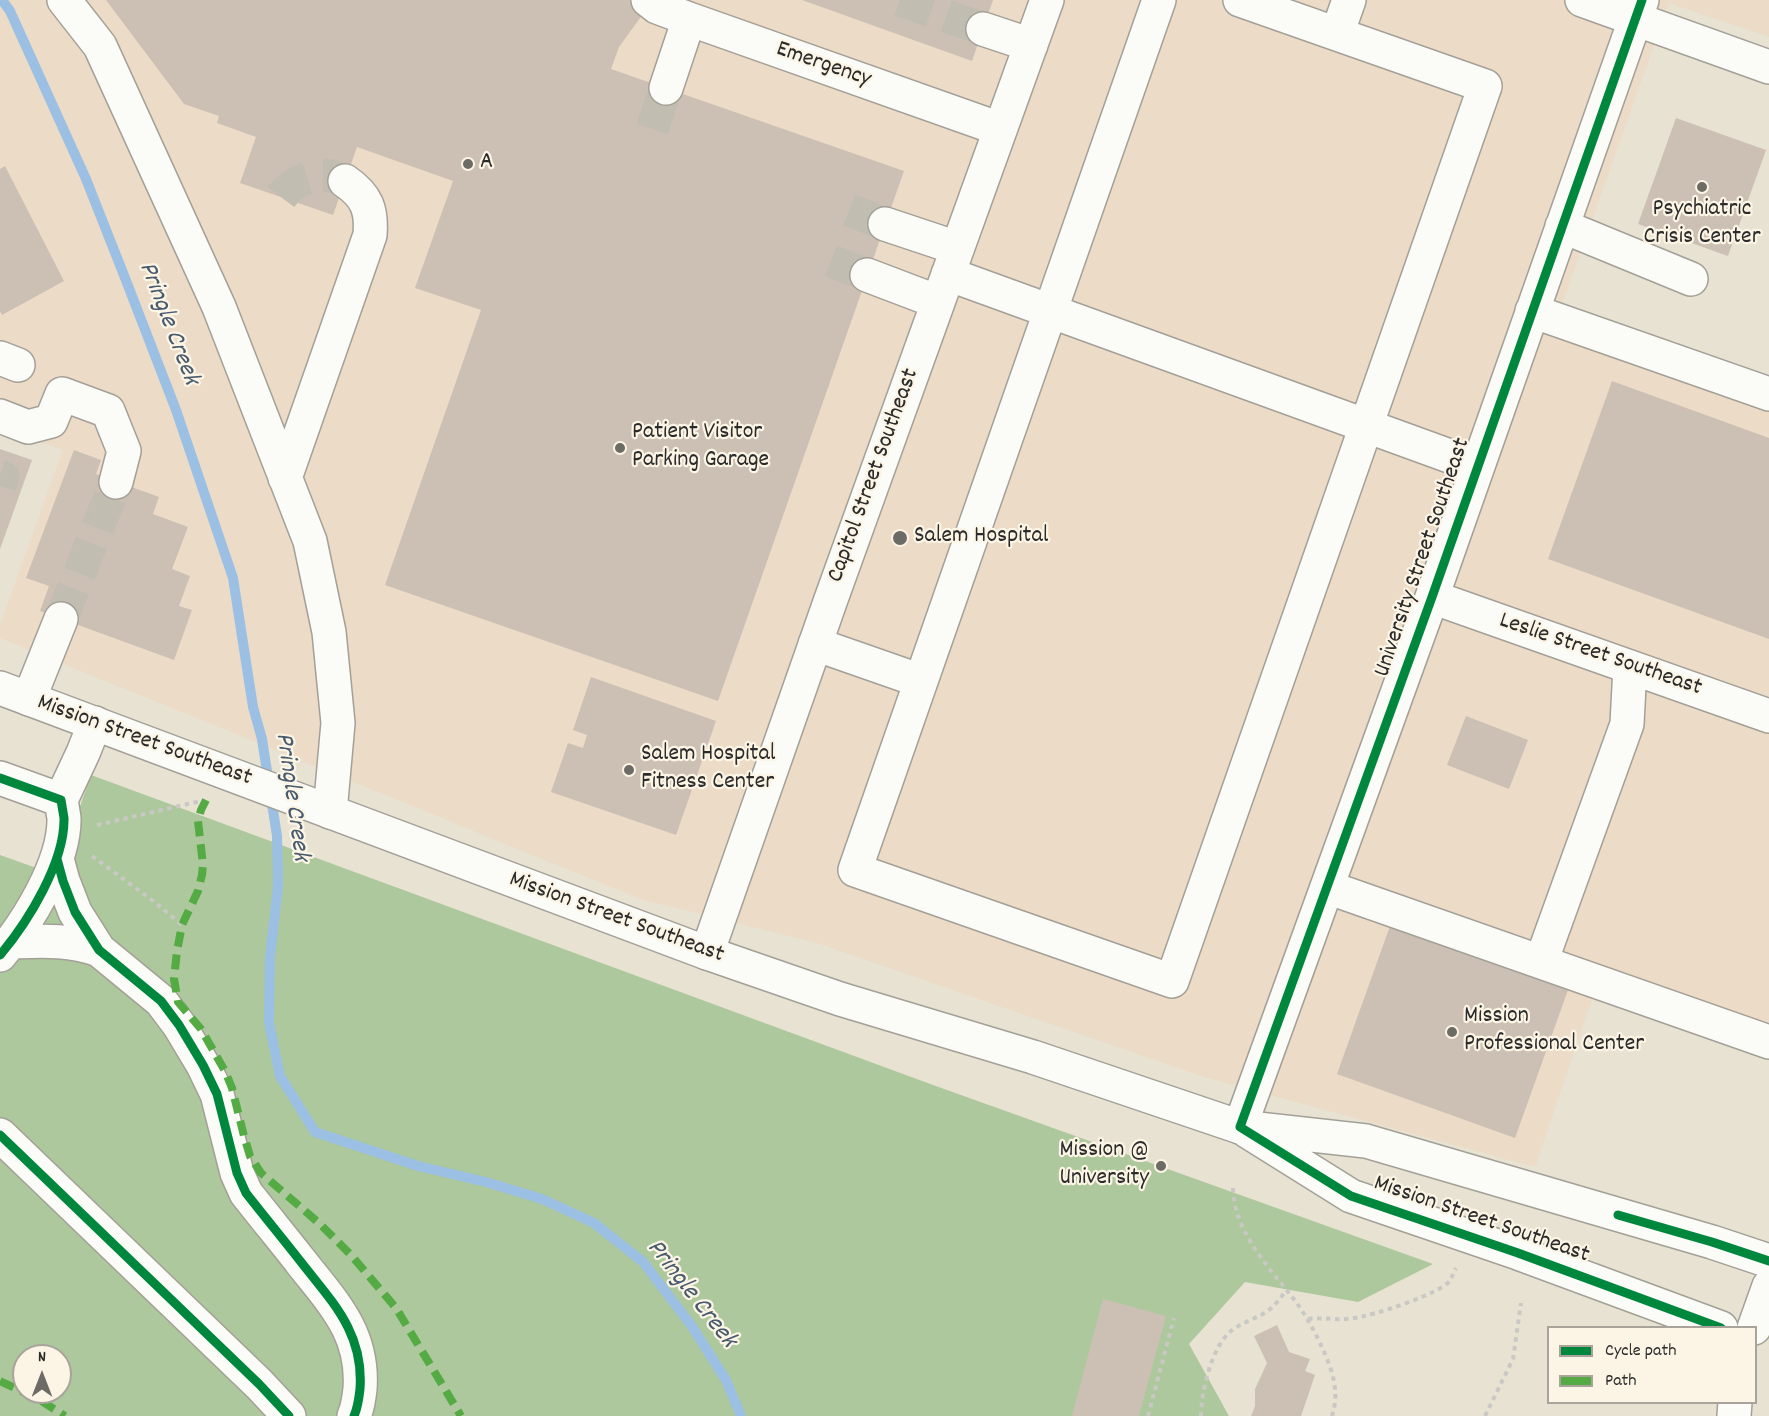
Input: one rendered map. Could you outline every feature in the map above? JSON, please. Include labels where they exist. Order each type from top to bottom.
[{"type":"street","points":[[64,0],[100,46],[219,307],[310,541],[329,632],[338,723],[330,812]]},
{"type":"street","name":"Emergency","points":[[648,0],[657,7],[689,19],[1000,129]]},
{"type":"street","name":"Capitol Street Southeast","points":[[707,953],[815,644],[1047,0]]},
{"type":"street","points":[[1159,0],[855,870],[1172,981],[1485,86],[1240,0]]},
{"type":"street","points":[[1337,34],[1349,0]]},
{"type":"street","points":[[1582,0],[1639,10],[1769,67]]},
{"type":"street","name":"University Street Southeast","points":[[1240,1127],[1432,597],[1639,10]]},
{"type":"street","points":[[666,88],[689,19]]},
{"type":"street","points":[[983,30],[1031,45]]},
{"type":"street","points":[[285,478],[370,236],[371,219],[367,203],[357,189],[345,181]]},
{"type":"street","points":[[885,224],[948,275]]},
{"type":"street","points":[[1562,226],[1691,279]]},
{"type":"street","points":[[867,275],[948,275],[1051,310],[1477,466]]},
{"type":"street","points":[[1532,311],[1769,394]]},
{"type":"street","points":[[0,416],[28,427],[51,421],[62,394],[108,411],[124,450],[117,482]]},
{"type":"street","name":"Leslie Street Southeast","points":[[1432,597],[1769,716]]},
{"type":"street","points":[[15,694],[61,619]]},
{"type":"street","points":[[815,644],[921,681]]},
{"type":"street","points":[[1541,962],[1627,724],[1630,667]]},
{"type":"street","name":"Mission Street Southeast","points":[[15,694],[707,953],[840,999],[1033,1057],[1240,1127],[1366,1141],[1702,1239],[1769,1261]]},
{"type":"street","points":[[95,723],[61,800],[70,855],[63,881],[75,912],[99,950]]},
{"type":"street","points":[[0,778],[61,800]]},
{"type":"street","points":[[5,949],[70,855]]},
{"type":"street","points":[[1327,887],[1769,1042]]},
{"type":"street","points":[[5,949],[65,941],[99,950],[161,1001],[179,1025],[217,1094],[237,1173],[246,1193],[341,1313],[353,1337],[359,1357],[360,1387],[354,1416]]},
{"type":"street","name":"Mission Street Southeast","points":[[1240,1127],[1352,1196],[1518,1253],[1716,1326]]},
{"type":"street","points":[[0,1136],[289,1416]]},
{"type":"street","points":[[1755,1326],[1769,1286]]},
{"type":"path","points":[[88,827],[206,800]]},
{"type":"path","points":[[70,855],[152,900],[182,925]]},
{"type":"path","points":[[1233,1188],[1233,1203],[1241,1224],[1263,1260],[1308,1319],[1334,1375],[1336,1397],[1332,1416]]},
{"type":"path","points":[[1308,1319],[1323,1317],[1353,1319],[1379,1312],[1440,1287],[1449,1281],[1456,1268]]},
{"type":"path","points":[[1201,1416],[1201,1406],[1210,1367],[1224,1339],[1239,1325],[1266,1312],[1277,1303],[1286,1290]]},
{"type":"path","points":[[1485,1416],[1514,1359],[1521,1303]]},
{"type":"path","points":[[1148,1416],[1174,1317]]},
{"type":"shaded area","name":"Salem Hospital","points":[[0,0],[1769,0],[1769,37],[1669,3],[1552,333],[1769,407],[1769,1036],[1600,976],[1535,1167],[1204,1077],[817,943],[643,900],[0,638],[0,625],[63,450],[0,428]]},
{"type":"green space","points":[[91,775],[933,1085],[1433,1264],[1358,1302],[1245,1282],[1189,1344],[1229,1416],[0,1416],[0,855],[56,875]]},
{"type":"building","name":"Patient Visitor Parking Garage","points":[[106,0],[653,0],[619,47],[611,69],[904,171],[718,701],[385,585],[481,310],[415,288],[453,181],[357,147],[333,215],[240,183],[256,137],[217,123],[219,116],[184,104]]},
{"type":"building","points":[[802,0],[993,0],[972,61]]},
{"type":"building","name":"Psychiatric Crisis Center","points":[[1676,118],[1766,150],[1728,256],[1638,224]]},
{"type":"building","points":[[5,166],[64,281],[2,315],[0,311],[0,169]]},
{"type":"building","points":[[1612,381],[1769,438],[1769,639],[1548,559]]},
{"type":"building","points":[[0,449],[32,460],[0,549]]},
{"type":"building","points":[[74,450],[101,460],[96,474],[159,497],[153,514],[188,527],[172,569],[190,576],[179,606],[192,610],[174,660],[40,611],[49,586],[26,578]]},
{"type":"building","name":"Salem Hospital Fitness Center","points":[[591,677],[716,721],[676,835],[551,792],[568,743],[583,748],[587,735],[573,730]]},
{"type":"building","points":[[1466,716],[1528,740],[1509,789],[1447,765]]},
{"type":"building","name":"Mission Professional Center","points":[[1390,926],[1568,990],[1515,1138],[1337,1074]]},
{"type":"building","points":[[1103,1299],[1166,1316],[1139,1416],[1072,1416]]},
{"type":"building","points":[[1277,1325],[1289,1352],[1310,1359],[1305,1371],[1315,1375],[1301,1416],[1251,1416],[1255,1406],[1255,1389],[1267,1363],[1254,1336]]},
{"type":"waterway","name":"Pringle Creek","points":[[2,0],[10,11],[86,179],[176,410],[233,578],[253,707],[262,739],[277,836],[278,886],[270,957],[269,1023],[280,1076],[315,1132],[418,1166],[486,1182],[542,1199],[594,1223],[643,1262],[691,1325],[726,1380],[741,1416]]},
{"type":"tunnel","points":[[900,0],[983,29]]},
{"type":"tunnel","points":[[652,129],[666,88]]},
{"type":"tunnel","points":[[281,197],[294,184],[310,177],[336,177],[345,181]]},
{"type":"tunnel","points":[[849,210],[885,224]]},
{"type":"tunnel","points":[[831,261],[867,275]]},
{"type":"tunnel","points":[[0,476],[3,477],[0,486]]},
{"type":"tunnel","points":[[61,619],[116,482]]},
{"type":"marked path","points":[[206,800],[198,821],[202,875],[198,891],[182,925],[177,951],[174,979],[178,1002],[201,1029],[225,1071],[232,1088],[250,1156],[261,1173],[320,1224],[351,1255],[396,1308],[461,1416]]},
{"type":"marked path","points":[[0,1381],[40,1400],[65,1416]]},
{"type":"cycle path","points":[[1642,0],[1432,597],[1240,1127],[1351,1196],[1518,1253],[1716,1326]]},
{"type":"cycle path","points":[[0,778],[61,800],[64,818],[63,835],[52,872],[33,909],[0,955]]},
{"type":"cycle path","points":[[57,859],[75,912],[99,950],[161,1001],[179,1025],[217,1094],[237,1173],[246,1193],[335,1305],[352,1335],[360,1369],[360,1389],[354,1416]]},
{"type":"cycle path","points":[[0,1135],[259,1384],[289,1416]]},
{"type":"cycle path","points":[[1618,1215],[1769,1261]]},
{"type":"place","name":"A","points":[[468,164]]},
{"type":"place","name":"Psychiatric Crisis Center","points":[[1702,187]]},
{"type":"place","name":"Patient Visitor Parking Garage","points":[[620,448]]},
{"type":"place","name":"Salem Hospital","points":[[900,538]]},
{"type":"place","name":"Salem Hospital Fitness Center","points":[[629,770]]},
{"type":"place","name":"Mission Professional Center","points":[[1452,1032]]},
{"type":"place","name":"Mission @ University","points":[[1161,1166]]}]
